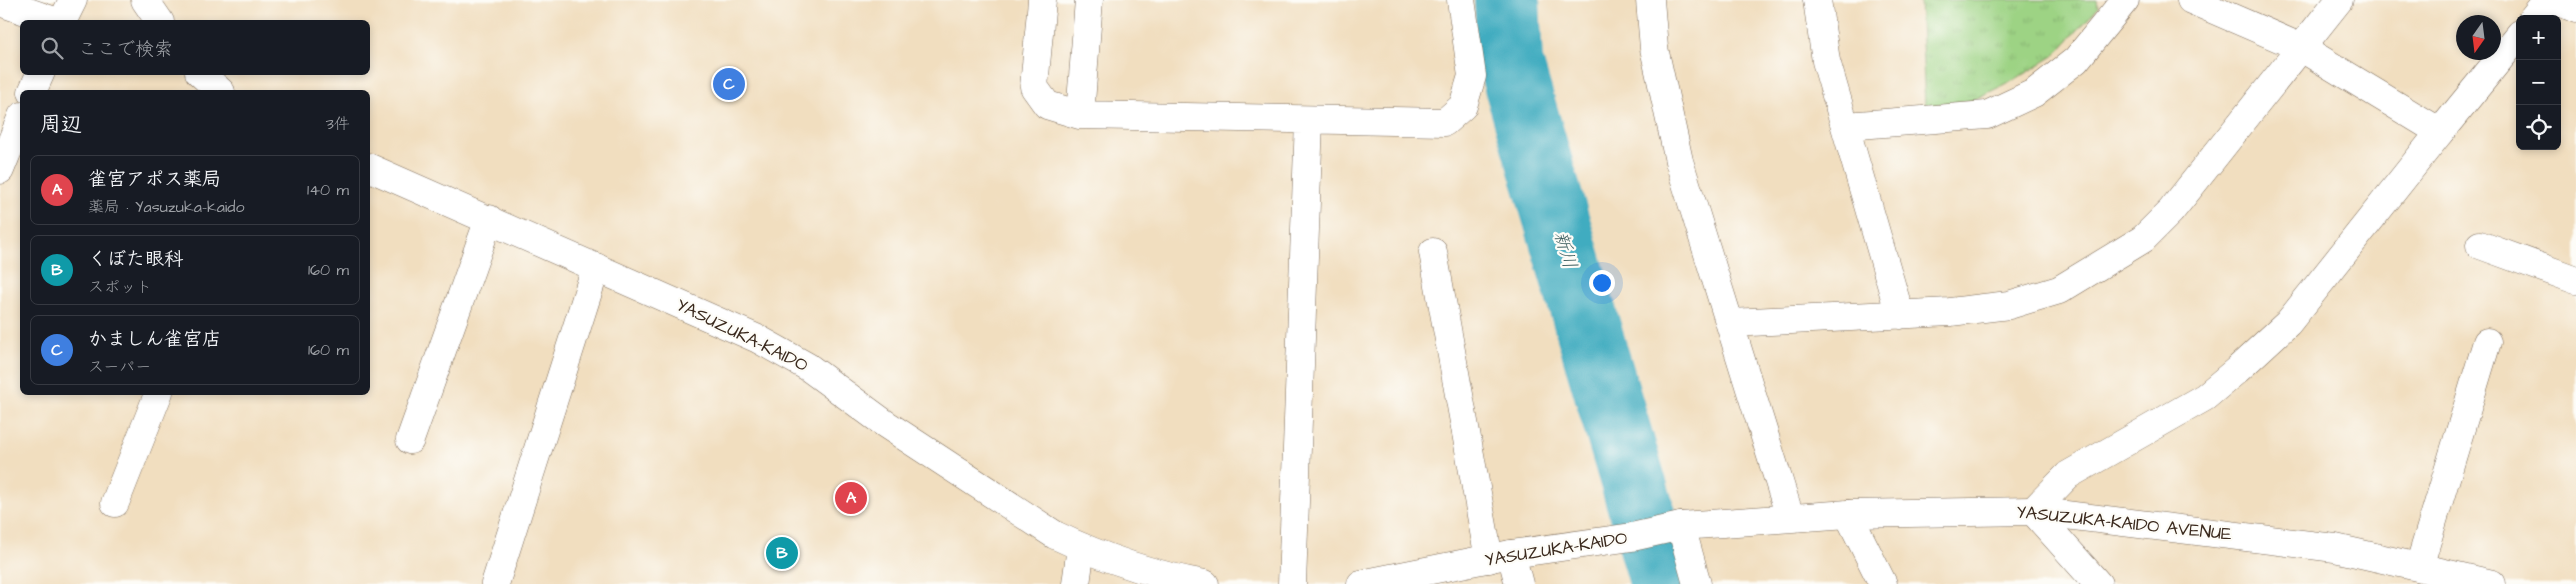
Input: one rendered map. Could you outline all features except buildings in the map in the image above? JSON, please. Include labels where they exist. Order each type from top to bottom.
[{"type":"street","points":[[63,20],[73,0]]},
{"type":"street","points":[[145,0],[159,20]]},
{"type":"street","points":[[1042,0],[1034,87],[1047,105],[1080,115],[1445,122],[1463,106],[1472,76],[1461,0]]},
{"type":"street","points":[[1080,115],[1089,0]]},
{"type":"street","points":[[1650,0],[1654,48],[1679,161],[1790,517]]},
{"type":"street","points":[[1817,0],[1826,61],[1900,315]]},
{"type":"street","points":[[1846,126],[1987,115],[2034,93],[2076,60],[2125,0]]},
{"type":"street","points":[[2191,0],[2300,47],[2440,132]]},
{"type":"street","points":[[1731,323],[1900,315],[2009,305],[2059,290],[2143,240],[2171,211],[2339,0]]},
{"type":"street","points":[[2535,15],[2547,0]]},
{"type":"street","points":[[2555,0],[2576,10]]},
{"type":"street","points":[[0,2],[51,20]]},
{"type":"street","points":[[2098,584],[2033,511],[2068,476],[2205,397],[2288,323],[2516,39]]},
{"type":"street","points":[[33,90],[40,75]]},
{"type":"street","points":[[202,75],[219,90]]},
{"type":"street","points":[[1292,584],[1309,120]]},
{"type":"street","points":[[0,170],[20,121]]},
{"type":"street","name":"YASUZUKA-KAIDO","points":[[370,168],[758,339],[808,366],[884,423],[1056,535],[1081,547],[1168,581],[1205,584]]},
{"type":"street","points":[[410,440],[489,219]]},
{"type":"street","points":[[2480,245],[2576,280]]},
{"type":"street","points":[[1433,252],[1500,556],[1519,584]]},
{"type":"street","points":[[495,584],[596,267]]},
{"type":"street","points":[[2419,567],[2487,342]]},
{"type":"street","points":[[115,503],[158,395]]},
{"type":"street","name":"YASUZUKA-KAIDO AVENUE","points":[[1672,529],[1790,517],[1848,514],[2033,511],[2335,548],[2492,584]]},
{"type":"street","points":[[1848,514],[1882,584]]},
{"type":"street","points":[[1672,529],[1697,584]]},
{"type":"street","name":"YASUZUKA-KAIDO","points":[[1361,584],[1500,556],[1632,537],[1672,529]]},
{"type":"street","points":[[1076,584],[1081,547]]},
{"type":"green space","points":[[1920,0],[2097,0],[2098,8],[2055,55],[2014,80],[1973,100],[1925,106]]},
{"type":"waterway","name":"新川","points":[[1507,0],[1510,62],[1663,584]]},
{"type":"place","name":"かましん雀宮店","points":[[729,84]]},
{"type":"place","name":"雀宮アポス薬局","points":[[851,498]]},
{"type":"place","name":"くぼた眼科","points":[[782,553]]}]
